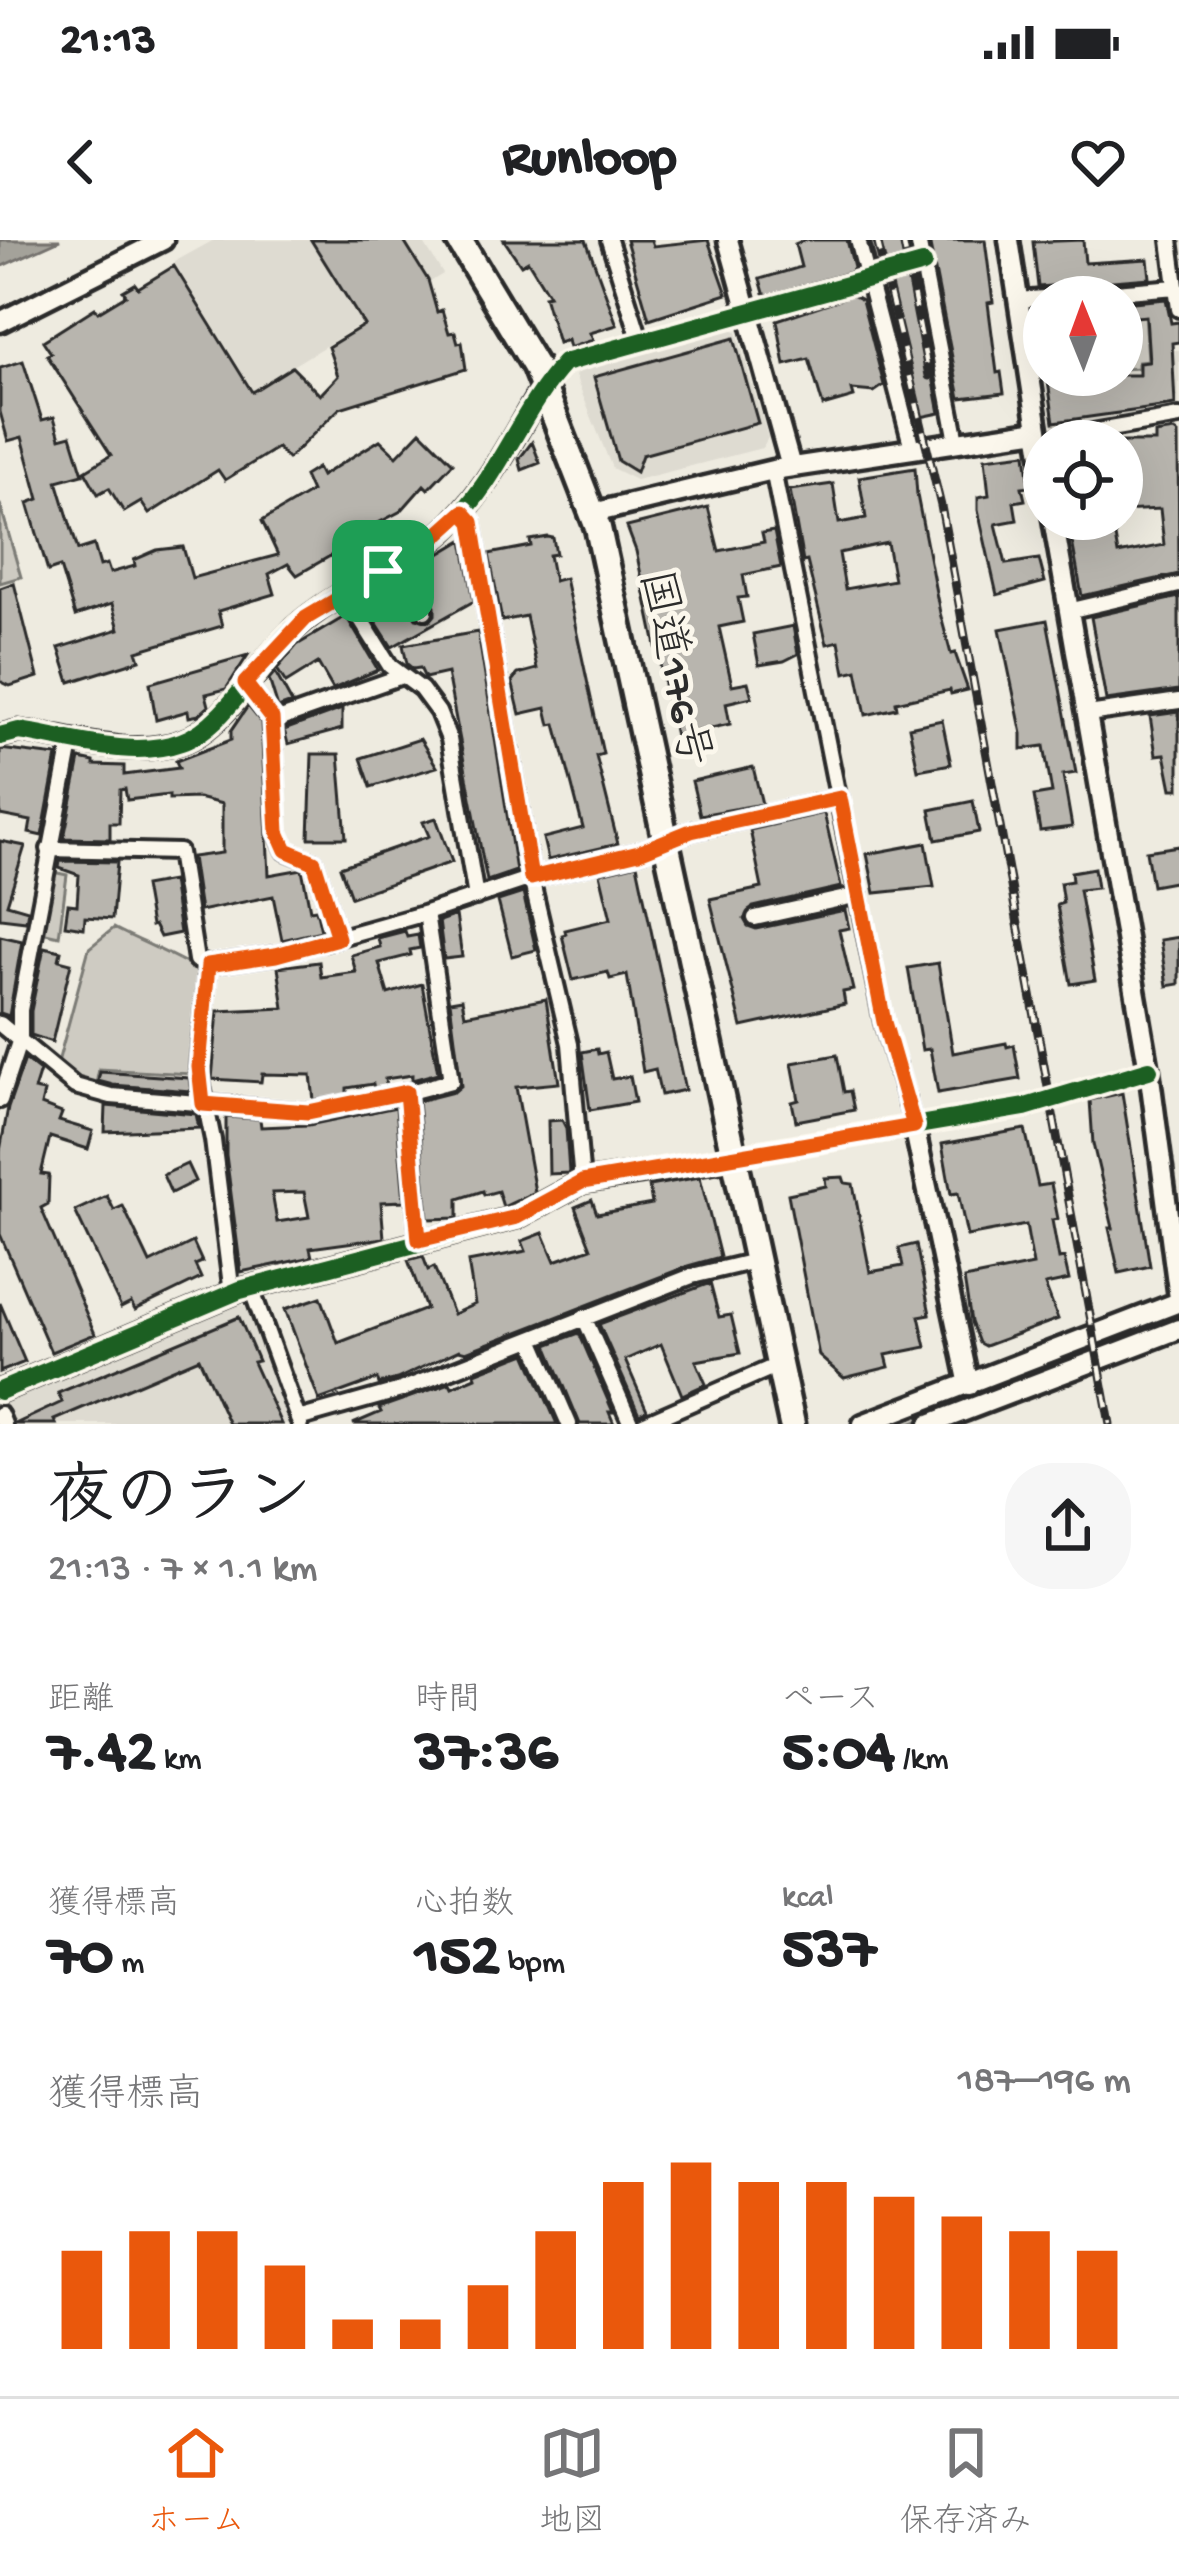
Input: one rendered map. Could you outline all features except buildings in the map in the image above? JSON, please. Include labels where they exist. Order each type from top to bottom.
[{"type":"highway","name":"国道176号","points":[[463,242],[544,385],[593,513],[792,1424]]},
{"type":"street","points":[[0,322],[163,240]]},
{"type":"street","points":[[609,240],[641,342]]},
{"type":"street","points":[[728,240],[782,469],[884,1022],[914,1126],[969,1385]]},
{"type":"street","points":[[858,240],[912,448]]},
{"type":"street","points":[[919,240],[957,441]]},
{"type":"street","points":[[1012,240],[1037,420]]},
{"type":"street","points":[[1170,240],[1179,309]]},
{"type":"street","points":[[0,736],[19,731],[144,751],[184,742],[216,721],[298,625],[431,541],[463,512],[544,385],[564,363],[923,264]]},
{"type":"street","points":[[1143,290],[1176,287]]},
{"type":"street","points":[[1018,300],[1023,300]]},
{"type":"street","points":[[1143,422],[1179,417]]},
{"type":"street","points":[[593,513],[782,469],[957,441],[1023,437]]},
{"type":"street","points":[[463,512],[472,522],[531,878],[570,1044],[582,1182]]},
{"type":"street","points":[[863,1424],[1179,1300],[1149,1070],[1056,540]]},
{"type":"street","points":[[396,563],[424,611]]},
{"type":"street","points":[[1068,611],[1179,586]]},
{"type":"street","points":[[345,594],[390,666],[421,689],[438,712],[449,739],[476,897]]},
{"type":"street","points":[[272,722],[402,676]]},
{"type":"street","points":[[245,683],[272,722],[278,832],[286,850],[314,862],[338,938]]},
{"type":"street","points":[[1088,714],[1179,701]]},
{"type":"street","points":[[0,1100],[20,1039],[20,1010],[72,739]]},
{"type":"street","points":[[49,849],[179,852],[196,960],[208,965],[276,955],[426,914],[531,878],[639,852],[694,830],[840,798]]},
{"type":"street","points":[[754,918],[860,895]]},
{"type":"street","points":[[0,1024],[75,1086],[111,1096],[308,1112],[451,1081],[426,914]]},
{"type":"street","points":[[208,965],[199,1067],[203,1104],[242,1291],[299,1422],[400,1390],[692,1276],[754,1262]]},
{"type":"street","points":[[0,1391],[242,1291],[517,1217],[582,1182],[1025,1107],[1149,1070]]},
{"type":"street","points":[[406,1092],[419,1240]]},
{"type":"street","points":[[584,1317],[631,1424]]},
{"type":"street","points":[[930,1424],[973,1416],[1179,1329]]},
{"type":"street","points":[[532,1339],[569,1424]]},
{"type":"street","points":[[643,1424],[778,1365]]},
{"type":"street","points":[[0,1414],[4,1424]]},
{"type":"shaded area","points":[[0,240],[60,240],[0,267]]},
{"type":"shaded area","points":[[214,240],[422,240],[443,274],[253,390],[174,262]]},
{"type":"shaded area","points":[[1170,292],[1174,350],[1179,350],[1179,411],[1123,420],[1075,420],[1073,396],[1143,396],[1143,295]]},
{"type":"shaded area","points":[[1143,310],[1148,361],[1143,362]]},
{"type":"shaded area","points":[[728,327],[737,332],[768,438],[762,448],[636,480],[612,468],[575,376],[581,368]]},
{"type":"shaded area","points":[[0,504],[21,577],[0,583]]},
{"type":"shaded area","points":[[53,872],[67,875],[59,936],[41,932]]},
{"type":"shaded area","points":[[114,928],[202,973],[192,1074],[99,1069],[95,1089],[57,1066],[89,948]]},
{"type":"shaded area","points":[[241,1304],[250,1308],[295,1424],[14,1424],[4,1400]]},
{"type":"shaded area","points":[[1112,1340],[1119,1342],[910,1424],[897,1424]]},
{"type":"railway","points":[[877,240],[941,506],[1110,1424]]},
{"type":"railway","points":[[903,240],[929,376]]},
{"type":"cycle path","points":[[0,736],[19,731],[142,749],[197,734],[225,710],[307,617],[410,556],[448,527],[481,489],[564,363],[923,264]]},
{"type":"cycle path","points":[[0,1391],[240,1290],[517,1217],[582,1182],[1025,1107],[1149,1070]]},
{"type":"route","points":[[463,512],[472,522],[531,878],[639,852],[691,831],[840,798],[884,1022],[914,1126],[582,1182],[517,1217],[419,1240],[406,1092],[308,1112],[203,1104],[199,1067],[208,965],[276,955],[338,938],[314,862],[286,850],[278,832],[272,718],[245,683],[306,618],[383,571],[431,541],[463,512]]}]
